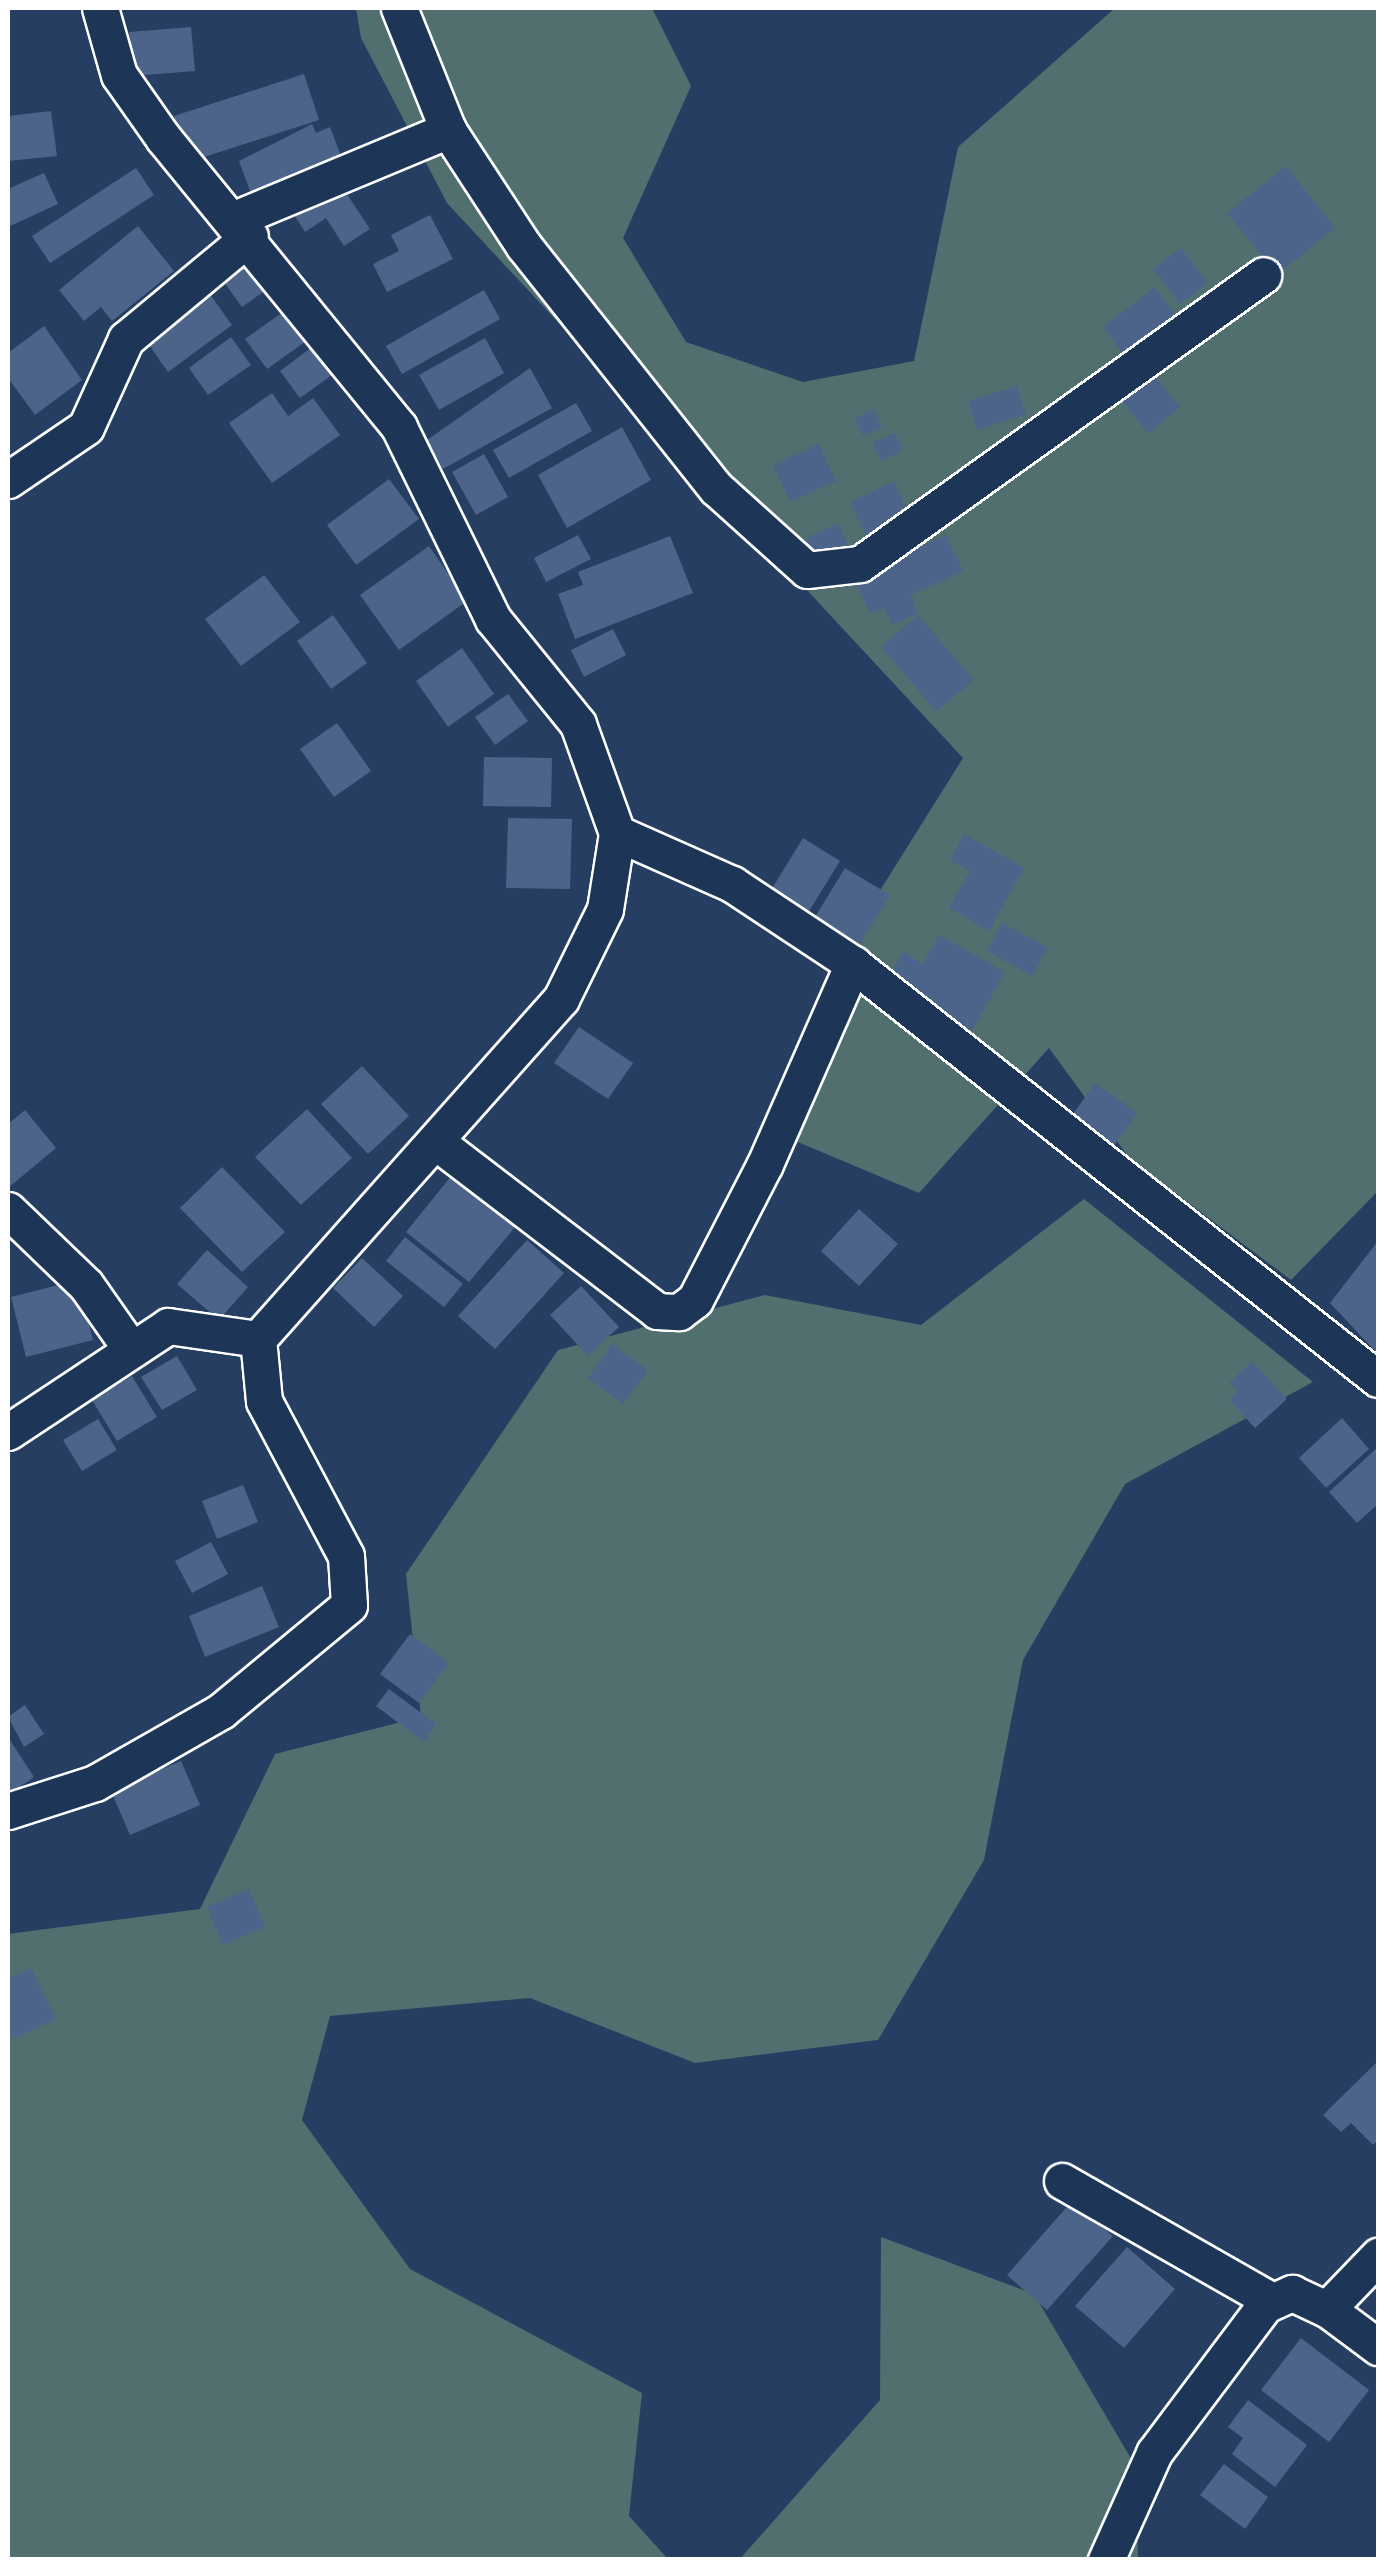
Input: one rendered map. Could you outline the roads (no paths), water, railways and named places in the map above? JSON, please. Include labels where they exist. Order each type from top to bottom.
[{"type":"street","points":[[8,1811],[95,1783],[221,1711],[349,1605],[346,1556],[264,1401],[258,1339],[561,999],[604,909],[617,833],[578,724],[493,619],[400,428],[244,227],[119,75],[100,8]]},
{"type":"street","points":[[399,8],[448,130],[524,246],[716,488],[807,570],[860,564],[1263,276]]},
{"type":"street","points":[[8,480],[86,427],[126,339],[244,227],[448,130]]},
{"type":"street","points":[[617,833],[732,884],[854,964],[1378,1379]]},
{"type":"street","points":[[435,1141],[656,1311],[679,1312],[695,1300],[756,1180],[854,964]]},
{"type":"street","points":[[8,1210],[86,1286],[128,1345]]},
{"type":"street","points":[[8,1432],[128,1345],[168,1326],[258,1339]]},
{"type":"street","points":[[1062,2181],[1271,2300]]},
{"type":"street","points":[[1327,2309],[1378,2256]]},
{"type":"street","points":[[1106,2560],[1154,2453],[1271,2300],[1292,2292],[1327,2309],[1378,2347]]}]
